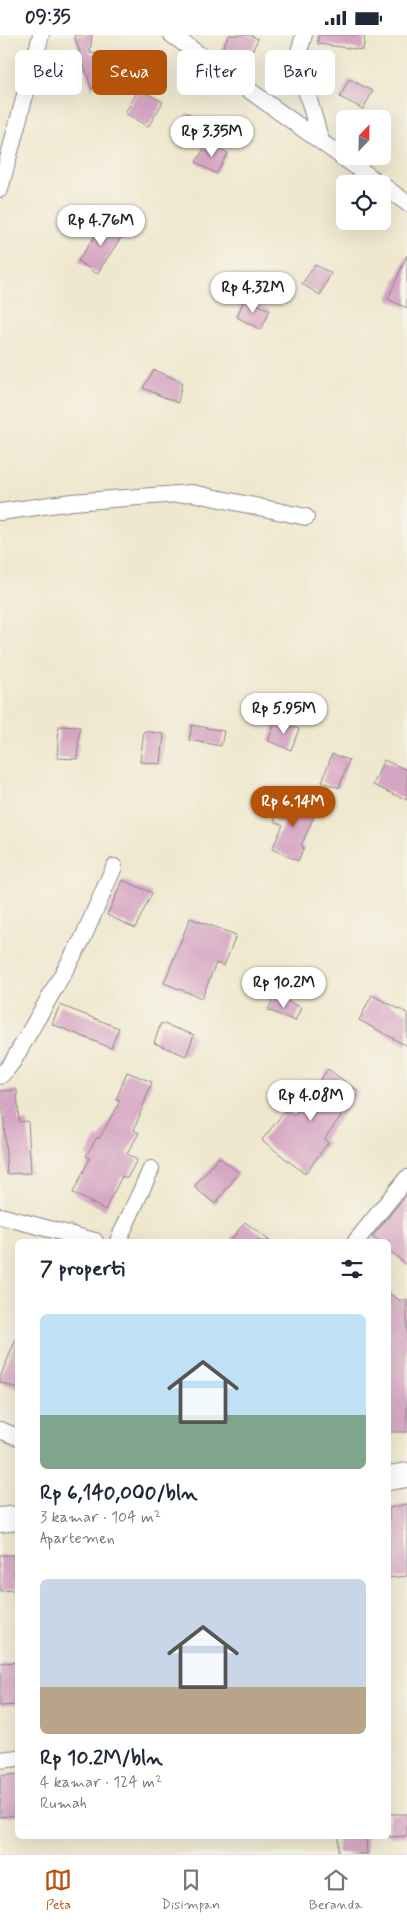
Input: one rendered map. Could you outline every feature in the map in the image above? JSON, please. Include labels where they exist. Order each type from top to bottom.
[{"type":"street","points":[[0,189],[40,35]]},
{"type":"street","points":[[172,35],[367,175]]},
{"type":"street","points":[[304,35],[298,55],[321,141]]},
{"type":"street","points":[[391,192],[407,203]]},
{"type":"street","points":[[0,512],[72,502],[192,493],[306,517]]},
{"type":"street","points":[[0,1075],[13,1061],[82,940],[114,867]]},
{"type":"street","points":[[119,1239],[151,1169]]},
{"type":"street","points":[[358,1239],[407,1178]]},
{"type":"street","points":[[0,1216],[87,1239]]},
{"type":"street","points":[[0,1430],[15,1436]]},
{"type":"street","points":[[391,1477],[407,1475]]},
{"type":"street","points":[[0,1520],[15,1518]]},
{"type":"street","points":[[0,1760],[15,1759]]},
{"type":"building","points":[[74,35],[92,35],[90,53],[92,53],[92,90],[82,59],[82,50],[79,50]]},
{"type":"building","points":[[229,35],[250,35],[258,39],[252,50],[221,50]]},
{"type":"building","points":[[318,35],[365,35],[363,50],[318,44]]},
{"type":"building","points":[[349,79],[373,91],[363,109],[340,97]]},
{"type":"building","points":[[136,95],[150,95],[163,102],[148,127],[125,113]]},
{"type":"building","points":[[187,113],[206,123],[195,145],[176,135]]},
{"type":"building","points":[[208,142],[228,153],[216,174],[196,162]]},
{"type":"building","points":[[105,221],[124,233],[97,274],[78,261]]},
{"type":"building","points":[[407,255],[407,308],[388,299]]},
{"type":"building","points":[[315,265],[331,273],[320,295],[302,284]]},
{"type":"building","points":[[244,299],[270,310],[261,330],[237,317]]},
{"type":"building","points":[[154,370],[182,382],[178,403],[143,388]]},
{"type":"building","points":[[276,721],[299,729],[291,750],[268,741]]},
{"type":"building","points":[[192,725],[224,731],[221,746],[189,740]]},
{"type":"building","points":[[59,726],[80,727],[77,759],[57,758]]},
{"type":"building","points":[[144,731],[164,734],[161,764],[140,762]]},
{"type":"building","points":[[332,754],[349,760],[339,788],[322,782]]},
{"type":"building","points":[[384,760],[407,770],[407,800],[373,785]]},
{"type":"building","points":[[284,798],[316,812],[301,846],[304,847],[298,861],[272,849],[283,825],[274,821]]},
{"type":"building","points":[[123,880],[152,893],[135,928],[107,915]]},
{"type":"building","points":[[190,918],[236,935],[224,966],[216,963],[202,998],[164,983]]},
{"type":"building","points":[[372,995],[407,1013],[407,1046],[359,1020]]},
{"type":"building","points":[[274,996],[301,1007],[295,1021],[268,1010]]},
{"type":"building","points":[[60,1005],[119,1028],[111,1048],[52,1024]]},
{"type":"building","points":[[161,1023],[194,1035],[186,1056],[154,1043]]},
{"type":"building","points":[[328,1069],[359,1092],[324,1139],[328,1143],[305,1174],[262,1140],[286,1110],[294,1116]]},
{"type":"building","points":[[127,1072],[152,1082],[134,1130],[139,1133],[127,1154],[137,1160],[127,1178],[122,1176],[105,1210],[73,1193],[90,1158],[86,1156],[97,1137],[99,1139],[120,1101],[116,1100]]},
{"type":"building","points":[[17,1090],[19,1122],[28,1121],[31,1173],[7,1174],[3,1109],[0,1109],[0,1091]]},
{"type":"building","points":[[219,1157],[239,1173],[215,1204],[194,1187]]},
{"type":"building","points":[[407,1194],[407,1266],[391,1252],[391,1239],[375,1239],[372,1237]]},
{"type":"building","points":[[245,1222],[267,1239],[232,1239]]},
{"type":"building","points":[[391,1294],[399,1300],[407,1300],[407,1432],[391,1432]]},
{"type":"building","points":[[15,1342],[15,1388],[0,1382],[0,1377]]},
{"type":"building","points":[[407,1504],[407,1576],[391,1578],[391,1508]]},
{"type":"building","points":[[0,1555],[13,1555],[15,1590],[0,1591]]},
{"type":"building","points":[[15,1662],[15,1705],[0,1706],[0,1663]]},
{"type":"building","points":[[15,1774],[15,1815],[0,1817],[0,1776]]},
{"type":"building","points":[[391,1814],[407,1814],[407,1836],[391,1837]]},
{"type":"building","points":[[338,1839],[366,1839],[367,1854],[338,1854]]}]
